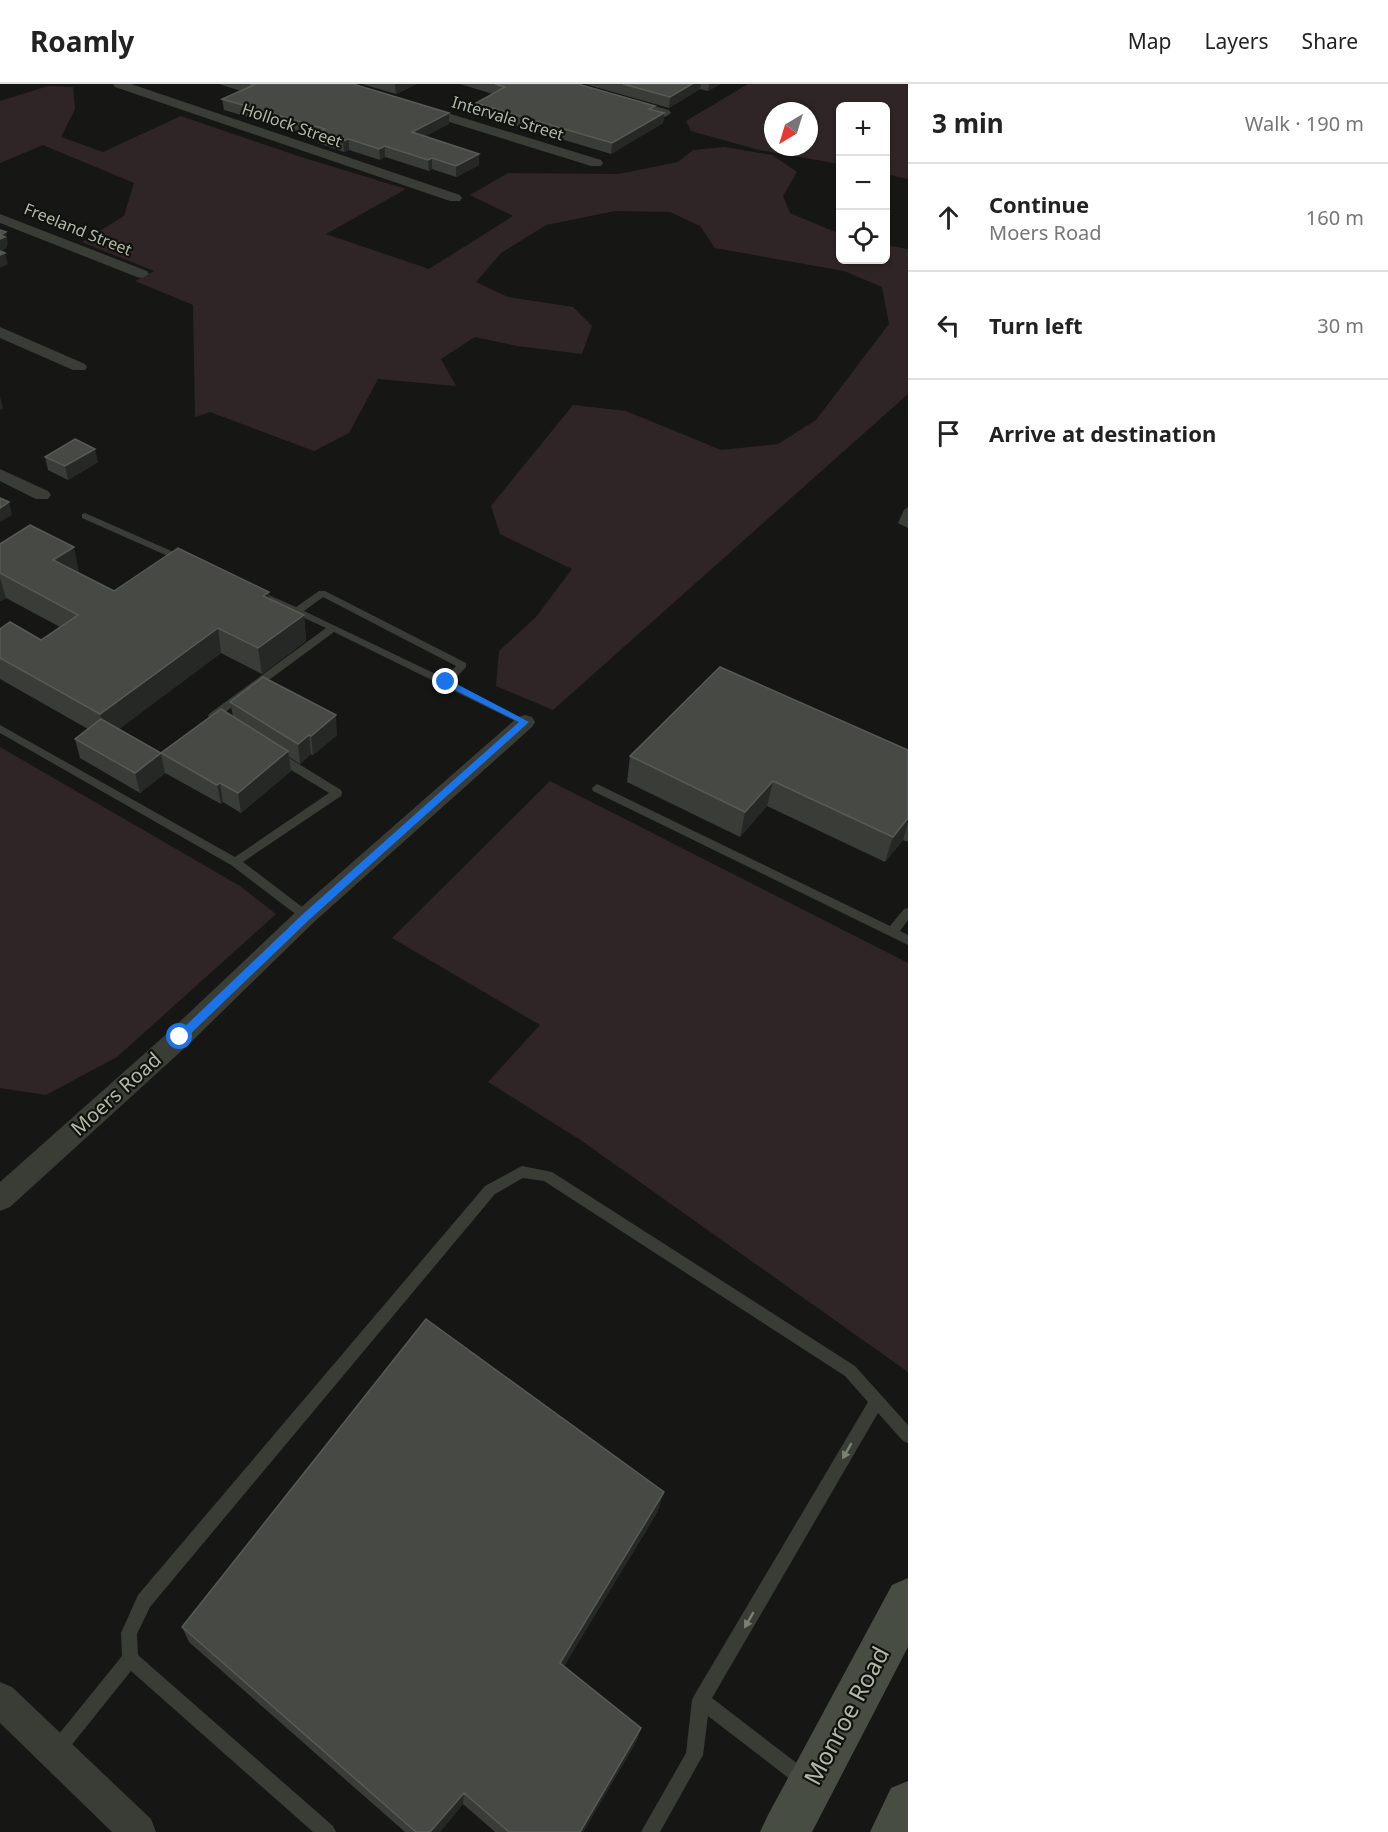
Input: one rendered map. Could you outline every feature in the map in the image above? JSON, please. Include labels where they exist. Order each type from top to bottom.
[{"type":"main road","name":"Monroe Road","points":[[786,1832],[908,1601]]},
{"type":"main road","points":[[895,1832],[908,1805]]},
{"type":"street","name":"Hollock Street","points":[[119,84],[455,198]]},
{"type":"street","points":[[564,84],[665,113]]},
{"type":"street","name":"Intervale Street","points":[[406,104],[596,163]]},
{"type":"street","name":"Freeland Street","points":[[0,218],[142,274]]},
{"type":"street","points":[[0,332],[79,367]]},
{"type":"street","points":[[0,474],[42,495]]},
{"type":"street","name":"Moers Road","points":[[0,1199],[180,1037],[306,916],[525,722]]},
{"type":"street","points":[[0,1699],[138,1832]]},
{"type":"lane","points":[[908,510],[903,523],[908,525]]},
{"type":"lane","points":[[85,516],[191,564]]},
{"type":"lane","points":[[244,588],[333,628],[525,722]]},
{"type":"lane","points":[[297,611],[322,593],[462,664],[446,682]]},
{"type":"lane","points":[[222,722],[213,716],[333,628]]},
{"type":"lane","points":[[0,728],[235,862],[306,916]]},
{"type":"lane","points":[[235,862],[337,793],[270,752]]},
{"type":"lane","points":[[597,788],[908,940]]},
{"type":"lane","points":[[892,932],[908,912]]},
{"type":"lane","points":[[55,1752],[130,1659],[129,1633],[144,1601],[490,1190],[522,1172],[547,1176],[850,1371],[908,1436]]},
{"type":"lane","points":[[650,1832],[694,1755],[701,1700],[877,1401]]},
{"type":"lane","points":[[130,1659],[327,1832]]},
{"type":"lane","points":[[701,1700],[810,1785]]},
{"type":"shaded area","points":[[748,84],[908,84],[908,179],[890,175],[890,102],[836,102],[836,163],[794,156],[818,156],[818,102],[764,102],[764,151],[691,131],[686,121]]},
{"type":"shaded area","points":[[48,86],[73,87],[75,109],[61,137],[103,152],[181,116],[301,157],[406,189],[326,234],[429,269],[513,216],[470,195],[508,173],[619,174],[678,162],[693,150],[725,147],[773,156],[797,172],[783,196],[790,213],[836,232],[836,264],[890,264],[890,246],[908,249],[908,394],[553,710],[496,686],[499,651],[536,617],[572,569],[500,534],[491,506],[573,405],[626,411],[721,450],[778,444],[816,420],[889,324],[882,287],[844,271],[715,248],[700,226],[670,212],[615,211],[546,225],[501,253],[476,282],[508,297],[573,307],[592,326],[582,354],[517,346],[475,337],[441,359],[456,386],[378,379],[349,433],[314,451],[210,412],[195,417],[193,305],[135,281],[154,271],[82,242],[124,216],[134,183],[43,145],[0,163],[0,101]]},
{"type":"shaded area","points":[[0,747],[240,886],[276,914],[117,1057],[46,1095],[0,1088]]},
{"type":"shaded area","points":[[550,781],[908,963],[908,1372],[582,1141],[488,1082],[540,1025],[392,938]]},
{"type":"building","points":[[250,84],[353,84],[449,113],[412,132],[479,154],[456,166],[432,158],[428,160],[385,146],[379,149],[349,139],[343,141],[317,133],[325,129],[222,99],[254,85]]},
{"type":"building","points":[[495,84],[578,84],[655,106],[649,109],[664,113],[612,143],[476,103],[505,87]]},
{"type":"building","points":[[623,84],[692,84],[670,97]]},
{"type":"building","points":[[75,439],[95,449],[65,466],[45,457]]},
{"type":"building","points":[[0,498],[9,502],[0,508]]},
{"type":"building","points":[[30,525],[74,547],[53,560],[114,591],[178,548],[269,592],[263,596],[304,615],[258,648],[218,628],[100,714],[0,658],[0,629],[10,622],[41,640],[78,615],[0,573],[0,544]]},
{"type":"building","points":[[720,667],[908,750],[908,818],[893,837],[773,781],[745,812],[630,756]]},
{"type":"building","points":[[263,677],[336,715],[298,744],[230,702]]},
{"type":"building","points":[[221,709],[288,751],[238,793],[220,783],[217,785],[161,753]]},
{"type":"building","points":[[101,719],[161,753],[135,773],[75,739]]},
{"type":"building","points":[[426,1319],[664,1492],[560,1663],[641,1728],[580,1832],[509,1832],[464,1793],[430,1832],[416,1832],[182,1627]]},
{"type":"route","points":[[180,1037],[306,916],[525,722],[446,682]]}]
